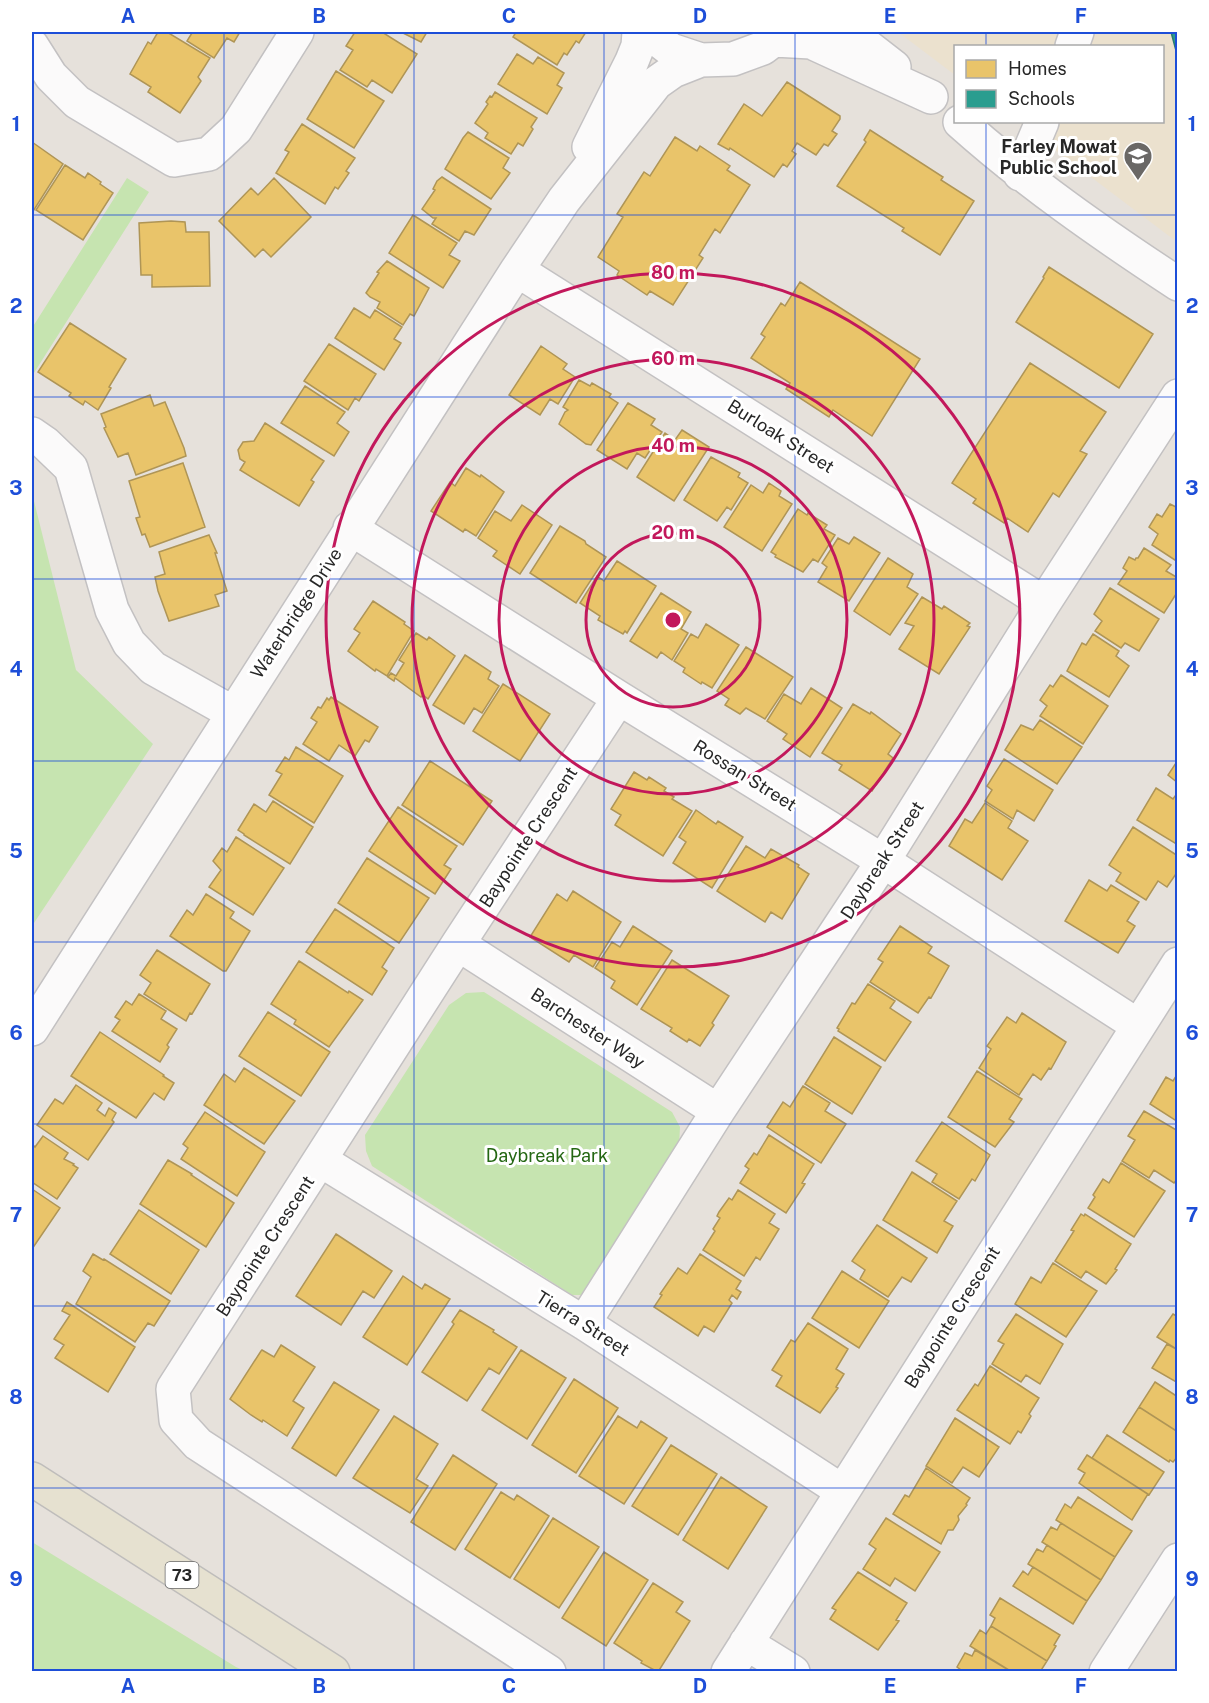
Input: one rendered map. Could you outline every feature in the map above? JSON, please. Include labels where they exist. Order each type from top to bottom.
[{"type":"main road","name":"73","points":[[32,1479],[333,1671]]},
{"type":"street","points":[[32,46],[51,76],[77,102],[174,160],[209,154],[236,129],[297,32]]},
{"type":"street","name":"Waterbridge Drive","points":[[564,200],[632,61],[638,46],[639,32]]},
{"type":"street","points":[[648,32],[671,50],[701,60],[733,59],[763,48],[779,36],[811,42],[943,107]]},
{"type":"street","points":[[849,32],[943,107]]},
{"type":"street","name":"Waterbridge Drive","points":[[32,1029],[350,528],[564,200],[656,83],[673,71],[701,60]]},
{"type":"street","points":[[961,123],[1020,174],[1108,238],[1173,273]]},
{"type":"street","points":[[1020,174],[1042,123]]},
{"type":"street","name":"Burloak Street","points":[[517,270],[1044,603]]},
{"type":"street","name":"Daybreak Street","points":[[584,1323],[718,1111],[883,861],[1044,603],[1178,396]]},
{"type":"street","points":[[32,434],[71,468],[112,610],[129,643],[153,668],[233,712]]},
{"type":"street","name":"Rossan Street","points":[[350,528],[883,861],[1137,1025]]},
{"type":"street","name":"Baypointe Crescent","points":[[549,1671],[198,1444],[176,1420],[173,1389],[458,944],[619,698]]},
{"type":"street","name":"Barchester Way","points":[[458,944],[718,1111]]},
{"type":"street","name":"Baypointe Crescent","points":[[728,1671],[1137,1025],[1178,964]]},
{"type":"street","name":"Tierra Street","points":[[320,1160],[584,1323],[842,1491]]},
{"type":"street","points":[[1106,1671],[1178,1560]]},
{"type":"street","points":[[746,1643],[793,1671]]},
{"type":"shaded area","name":"Farley Mowat Public School","points":[[898,32],[1177,32],[1177,242],[1019,123],[1164,123],[1164,45],[954,45],[954,74]]},
{"type":"green space","points":[[127,178],[149,192],[32,376],[32,328]]},
{"type":"green space","points":[[32,493],[76,670],[153,744],[32,926]]},
{"type":"green space","name":"Daybreak Park","points":[[484,992],[672,1112],[680,1127],[679,1146],[589,1288],[581,1295],[572,1295],[372,1166],[366,1151],[365,1135],[449,1005],[466,993]]},
{"type":"green space","points":[[32,1542],[236,1667],[245,1671],[32,1671]]},
{"type":"building: Homes","points":[[158,32],[167,32],[210,58],[198,77],[201,81],[180,113],[148,92],[151,87],[130,74],[148,42],[151,44]]},
{"type":"building: Homes","points":[[190,32],[240,32],[234,42],[227,38],[214,58],[187,41],[192,33]]},
{"type":"building: Homes","points":[[355,32],[382,32],[417,54],[392,93],[372,80],[367,87],[340,70],[353,50],[346,46]]},
{"type":"building: Homes","points":[[401,32],[427,32],[421,42]]},
{"type":"building: Homes","points":[[516,32],[586,32],[579,43],[576,41],[567,55],[564,53],[557,65],[513,37]]},
{"type":"building: Homes","points":[[517,54],[533,64],[538,57],[564,73],[557,85],[562,88],[547,114],[498,84]]},
{"type":"building: Homes","points":[[336,71],[384,101],[354,148],[307,119]]},
{"type":"building: Homes","points":[[787,82],[840,116],[840,119],[832,131],[837,134],[828,146],[824,144],[816,155],[797,143],[792,151],[796,154],[787,167],[783,164],[774,177],[730,148],[729,150],[718,144],[744,104],[762,116]]},
{"type":"building: Homes","points":[[495,92],[537,118],[523,146],[518,143],[511,154],[485,138],[488,133],[475,123],[488,104],[486,102]]},
{"type":"building: Homes","points":[[302,124],[355,158],[346,171],[349,173],[338,189],[335,187],[325,204],[276,173],[289,152],[285,150]]},
{"type":"building: Homes","points":[[870,130],[943,177],[941,180],[974,201],[940,255],[902,231],[904,228],[837,186],[866,142],[864,140]]},
{"type":"building: Homes","points":[[468,132],[509,158],[503,168],[510,173],[491,199],[445,169]]},
{"type":"building: Homes","points":[[675,137],[697,151],[700,146],[730,166],[727,170],[750,185],[720,233],[715,229],[699,255],[703,258],[673,305],[650,291],[647,295],[617,275],[619,271],[598,257],[623,217],[617,214],[644,172],[650,176]]},
{"type":"building: Homes","points":[[32,142],[63,164],[32,213]]},
{"type":"building: Homes","points":[[65,165],[85,178],[88,173],[113,193],[83,240],[36,210]]},
{"type":"building: Homes","points":[[442,177],[491,209],[474,235],[465,231],[459,241],[432,224],[436,218],[422,209],[435,190],[433,189],[437,181]]},
{"type":"building: Homes","points":[[274,178],[311,217],[271,257],[263,249],[255,257],[219,221],[251,188],[258,195]]},
{"type":"building: Homes","points":[[413,215],[457,243],[449,255],[460,261],[443,288],[389,253]]},
{"type":"building: Homes","points":[[185,222],[186,232],[209,232],[210,286],[152,287],[152,275],[141,275],[139,223]]},
{"type":"building: Homes","points":[[387,261],[429,288],[414,316],[410,314],[403,325],[377,308],[380,302],[366,293],[379,273],[377,272]]},
{"type":"building: Homes","points":[[1049,267],[1153,334],[1119,388],[1016,322]]},
{"type":"building: Homes","points":[[800,282],[920,359],[872,436],[833,410],[829,417],[786,389],[790,383],[751,358],[765,337],[761,334],[781,303],[785,306]]},
{"type":"building: Homes","points":[[354,308],[370,318],[375,310],[402,327],[394,339],[401,343],[384,370],[335,338]]},
{"type":"building: Homes","points":[[70,323],[126,359],[98,410],[85,401],[83,405],[69,396],[71,393],[38,372]]},
{"type":"building: Homes","points":[[329,344],[376,374],[359,401],[355,398],[348,410],[304,381]]},
{"type":"building: Homes","points":[[541,346],[567,364],[563,369],[575,377],[558,404],[550,399],[540,415],[509,395]]},
{"type":"building: Homes","points":[[1030,363],[1106,412],[1080,451],[1087,454],[1059,497],[1053,493],[1028,532],[1007,518],[1004,523],[973,503],[976,499],[952,483]]},
{"type":"building: Homes","points":[[579,380],[590,386],[592,383],[611,394],[609,397],[618,403],[591,445],[586,444],[559,424],[568,410],[563,407]]},
{"type":"building: Homes","points":[[305,386],[345,412],[337,423],[349,432],[334,456],[281,423]]},
{"type":"building: Homes","points":[[150,395],[154,406],[165,402],[186,456],[136,475],[128,453],[118,457],[104,428],[106,427],[101,414]]},
{"type":"building: Homes","points":[[628,403],[655,419],[651,425],[662,432],[645,458],[637,453],[627,469],[597,450]]},
{"type":"building: Homes","points":[[265,423],[324,461],[311,480],[314,482],[299,506],[240,470],[245,462],[240,459],[238,450],[243,442],[254,441]]},
{"type":"building: Homes","points":[[682,430],[709,447],[674,501],[637,477],[665,433],[675,440]]},
{"type":"building: Homes","points":[[711,457],[740,473],[738,477],[748,483],[731,510],[727,507],[717,521],[684,500]]},
{"type":"building: Homes","points":[[183,463],[205,527],[150,547],[145,534],[142,535],[136,518],[140,517],[129,481]]},
{"type":"building: Homes","points":[[466,468],[480,477],[481,475],[504,492],[476,536],[465,529],[463,532],[431,511],[450,482],[455,486]]},
{"type":"building: Homes","points":[[769,483],[781,491],[779,496],[792,504],[762,551],[724,527],[751,485],[763,493]]},
{"type":"building: Homes","points":[[1170,504],[1178,508],[1178,562],[1152,545],[1158,534],[1149,527],[1157,514],[1162,517]]},
{"type":"building: Homes","points":[[522,505],[552,525],[520,574],[493,556],[497,551],[478,538],[495,511],[511,521]]},
{"type":"building: Homes","points":[[798,509],[827,525],[824,529],[835,535],[818,562],[813,559],[803,572],[775,557],[776,555],[771,552]]},
{"type":"building: Homes","points":[[560,526],[606,557],[576,603],[530,573]]},
{"type":"building: Homes","points":[[209,535],[217,553],[215,553],[227,591],[215,595],[219,606],[169,621],[155,577],[165,574],[159,552]]},
{"type":"building: Homes","points":[[854,537],[880,553],[849,601],[818,582],[827,567],[822,563],[838,538],[849,544]]},
{"type":"building: Homes","points":[[1144,548],[1171,565],[1166,571],[1178,578],[1178,591],[1164,613],[1118,584],[1127,571],[1123,568],[1129,557],[1135,560]]},
{"type":"building: Homes","points":[[888,558],[913,574],[907,587],[918,594],[890,635],[854,611]]},
{"type":"building: Homes","points":[[617,561],[656,586],[627,633],[625,631],[623,634],[598,620],[600,616],[580,603],[597,576],[604,581]]},
{"type":"building: Homes","points":[[1110,588],[1159,619],[1139,651],[1125,643],[1121,648],[1095,631],[1102,621],[1094,614]]},
{"type":"building: Homes","points":[[661,593],[691,612],[681,629],[688,633],[672,660],[661,652],[657,658],[630,641]]},
{"type":"building: Homes","points":[[922,597],[942,609],[944,606],[970,623],[967,626],[970,627],[939,674],[899,649],[914,626],[905,623]]},
{"type":"building: Homes","points":[[373,601],[405,622],[404,624],[414,631],[387,676],[376,669],[375,671],[348,651],[360,633],[354,629]]},
{"type":"building: Homes","points":[[706,624],[739,645],[712,688],[702,682],[701,684],[683,672],[685,668],[674,661],[691,634],[698,638]]},
{"type":"building: Homes","points":[[416,633],[427,640],[429,637],[455,656],[428,699],[423,695],[421,697],[395,678],[394,681],[388,677],[391,673],[396,676],[404,663],[399,660]]},
{"type":"building: Homes","points":[[1093,634],[1119,651],[1116,656],[1129,666],[1109,697],[1067,671],[1082,643],[1086,645]]},
{"type":"building: Homes","points":[[746,647],[793,677],[765,719],[746,708],[740,714],[725,705],[729,699],[717,691]]},
{"type":"building: Homes","points":[[465,655],[491,672],[488,679],[499,686],[482,713],[474,708],[464,724],[433,705]]},
{"type":"building: Homes","points":[[1061,675],[1108,706],[1083,744],[1040,716],[1047,706],[1040,700],[1050,685],[1053,687]]},
{"type":"building: Homes","points":[[503,684],[550,714],[520,761],[473,731]]},
{"type":"building: Homes","points":[[811,688],[842,708],[810,757],[783,739],[787,734],[767,721],[784,694],[801,704]]},
{"type":"building: Homes","points":[[331,697],[378,727],[369,742],[365,740],[355,756],[339,745],[329,761],[303,744],[317,722],[311,718],[318,707],[321,708],[327,698],[329,700]]},
{"type":"building: Homes","points":[[853,704],[870,714],[871,712],[901,734],[888,754],[893,758],[872,791],[839,770],[842,765],[822,753]]},
{"type":"building: Homes","points":[[1040,720],[1082,747],[1057,784],[1005,750],[1021,725],[1033,730]]},
{"type":"building: Homes","points":[[296,747],[343,776],[314,823],[269,795],[282,774],[276,771],[285,757],[289,760]]},
{"type":"building: Homes","points":[[1004,759],[1053,790],[1034,821],[1017,810],[1013,819],[985,801],[992,790],[987,786]]},
{"type":"building: Homes","points":[[1178,760],[1178,783],[1168,775]]},
{"type":"building: Homes","points":[[430,761],[492,801],[463,845],[402,805]]},
{"type":"building: Homes","points":[[634,772],[647,780],[649,777],[666,788],[664,791],[674,797],[672,799],[692,811],[663,856],[615,825],[621,815],[611,809]]},
{"type":"building: Homes","points":[[1156,788],[1173,799],[1178,792],[1178,845],[1137,820]]},
{"type":"building: Homes","points":[[273,801],[313,827],[290,864],[238,830],[254,804],[266,812]]},
{"type":"building: Homes","points":[[985,803],[1012,821],[1008,828],[1028,841],[1002,880],[949,846],[965,819],[972,823]]},
{"type":"building: Homes","points":[[398,807],[457,846],[444,865],[451,869],[435,894],[369,851]]},
{"type":"building: Homes","points":[[696,810],[716,824],[718,821],[743,837],[712,888],[673,863],[686,842],[679,837]]},
{"type":"building: Homes","points":[[1133,827],[1178,856],[1178,871],[1167,887],[1158,881],[1146,900],[1116,881],[1121,873],[1109,865]]},
{"type":"building: Homes","points":[[236,837],[284,868],[253,915],[209,887],[221,870],[213,861],[222,848],[227,852]]},
{"type":"building: Homes","points":[[746,846],[765,858],[771,849],[799,865],[798,867],[809,874],[782,919],[771,912],[765,922],[717,891]]},
{"type":"building: Homes","points":[[367,858],[429,898],[399,943],[338,903]]},
{"type":"building: Homes","points":[[1089,880],[1107,891],[1111,885],[1139,902],[1127,921],[1135,926],[1118,953],[1065,921]]},
{"type":"building: Homes","points":[[573,891],[621,922],[593,967],[574,955],[569,962],[530,937],[557,894],[567,901]]},
{"type":"building: Homes","points":[[206,894],[234,912],[230,918],[250,931],[226,971],[170,936],[187,910],[193,915]]},
{"type":"building: Homes","points":[[335,909],[394,948],[382,967],[387,971],[372,995],[306,952]]},
{"type":"building: Homes","points":[[633,926],[672,951],[637,1005],[611,988],[615,981],[595,968],[612,942],[620,947]]},
{"type":"building: Homes","points":[[900,926],[932,947],[928,953],[949,966],[931,998],[929,997],[918,1013],[870,982],[883,962],[878,959]]},
{"type":"building: Homes","points":[[157,950],[210,984],[186,1021],[144,994],[151,983],[140,975]]},
{"type":"building: Homes","points":[[672,960],[729,996],[700,1046],[689,1039],[687,1042],[670,1031],[672,1028],[641,1009]]},
{"type":"building: Homes","points":[[299,961],[348,993],[349,991],[363,1000],[329,1047],[294,1024],[296,1020],[271,1004]]},
{"type":"building: Homes","points":[[868,984],[895,1001],[890,1008],[911,1022],[885,1061],[838,1031],[837,1028],[852,1003],[855,1004]]},
{"type":"building: Homes","points":[[139,994],[166,1011],[161,1019],[177,1029],[160,1062],[112,1031],[120,1020],[115,1017],[126,1001],[132,1005]]},
{"type":"building: Homes","points":[[268,1012],[330,1052],[301,1096],[239,1056]]},
{"type":"building: Homes","points":[[1022,1013],[1066,1042],[1051,1069],[1049,1068],[1041,1080],[1033,1074],[1019,1095],[979,1068],[991,1049],[987,1046],[1007,1017],[1016,1023]]},
{"type":"building: Homes","points":[[100,1032],[174,1083],[164,1100],[154,1093],[136,1118],[71,1076]]},
{"type":"building: Homes","points":[[834,1037],[881,1067],[852,1114],[805,1084]]},
{"type":"building: Homes","points":[[244,1068],[295,1101],[264,1144],[204,1105],[224,1074],[235,1082]]},
{"type":"building: Homes","points":[[977,1071],[1022,1099],[1009,1119],[1014,1122],[995,1147],[948,1117]]},
{"type":"building: Homes","points":[[1178,1073],[1178,1122],[1150,1104],[1166,1077],[1173,1081]]},
{"type":"building: Homes","points":[[76,1085],[102,1103],[97,1110],[105,1116],[109,1108],[116,1113],[112,1120],[114,1122],[88,1160],[37,1125],[55,1099],[63,1104]]},
{"type":"building: Homes","points":[[803,1086],[830,1103],[825,1111],[846,1124],[821,1163],[767,1127],[783,1102],[790,1107]]},
{"type":"building: Homes","points":[[1144,1111],[1178,1131],[1178,1178],[1174,1183],[1154,1170],[1149,1178],[1122,1161],[1135,1140],[1128,1136]]},
{"type":"building: Homes","points":[[205,1112],[265,1152],[237,1196],[181,1159],[188,1148],[183,1144]]},
{"type":"building: Homes","points":[[942,1122],[990,1155],[975,1181],[972,1179],[959,1199],[932,1182],[937,1174],[916,1161]]},
{"type":"building: Homes","points":[[769,1135],[814,1164],[802,1183],[805,1184],[786,1213],[740,1183],[749,1169],[745,1166],[754,1153],[757,1155]]},
{"type":"building: Homes","points":[[43,1136],[68,1153],[64,1159],[78,1168],[57,1199],[32,1182],[32,1144],[35,1147]]},
{"type":"building: Homes","points":[[168,1160],[234,1203],[206,1247],[140,1204]]},
{"type":"building: Homes","points":[[1121,1163],[1165,1191],[1134,1237],[1088,1208],[1103,1179],[1109,1183]]},
{"type":"building: Homes","points":[[912,1172],[957,1201],[944,1221],[953,1226],[937,1253],[883,1220]]},
{"type":"building: Homes","points":[[32,1189],[60,1208],[32,1249]]},
{"type":"building: Homes","points":[[738,1190],[775,1214],[769,1223],[779,1229],[760,1260],[756,1257],[744,1276],[703,1250],[715,1231],[713,1229],[720,1218],[717,1216],[719,1212],[729,1198],[732,1200]]},
{"type":"building: Homes","points":[[139,1210],[199,1250],[171,1294],[110,1254]]},
{"type":"building: Homes","points":[[1081,1214],[1084,1216],[1085,1214],[1131,1244],[1115,1269],[1117,1270],[1106,1284],[1086,1271],[1081,1278],[1055,1261],[1074,1231],[1071,1230]]},
{"type":"building: Homes","points":[[877,1225],[927,1258],[911,1282],[902,1277],[888,1297],[860,1279],[865,1270],[852,1261]]},
{"type":"building: Homes","points":[[336,1234],[392,1271],[374,1298],[363,1291],[341,1325],[296,1296]]},
{"type":"building: Homes","points":[[93,1254],[170,1301],[154,1326],[148,1323],[135,1342],[76,1304],[91,1277],[83,1271]]},
{"type":"building: Homes","points":[[700,1254],[741,1281],[736,1289],[741,1292],[737,1299],[732,1295],[729,1300],[732,1303],[714,1332],[704,1326],[698,1336],[654,1307],[678,1268],[687,1274]]},
{"type":"building: Homes","points":[[1053,1263],[1097,1291],[1066,1337],[1015,1304],[1031,1277],[1041,1283]]},
{"type":"building: Homes","points":[[842,1271],[889,1301],[859,1348],[812,1318]]},
{"type":"building: Homes","points":[[403,1276],[422,1289],[425,1284],[450,1299],[407,1365],[363,1337]]},
{"type":"building: Homes","points":[[67,1302],[135,1347],[108,1392],[55,1358],[64,1345],[54,1339],[70,1315],[62,1311]]},
{"type":"building: Homes","points":[[460,1310],[517,1347],[499,1374],[489,1368],[467,1401],[422,1372],[454,1324],[452,1322]]},
{"type":"building: Homes","points":[[1016,1314],[1063,1344],[1040,1384],[1026,1375],[1021,1382],[992,1364],[1004,1344],[998,1341]]},
{"type":"building: Homes","points":[[1173,1314],[1178,1317],[1178,1350],[1157,1337]]},
{"type":"building: Homes","points":[[808,1323],[848,1349],[836,1369],[844,1374],[836,1387],[838,1388],[820,1413],[776,1386],[782,1376],[772,1370],[791,1340],[795,1342]]},
{"type":"building: Homes","points":[[1167,1344],[1178,1350],[1178,1383],[1152,1368]]},
{"type":"building: Homes","points":[[281,1345],[315,1367],[293,1401],[304,1408],[287,1436],[251,1415],[230,1399],[261,1351],[274,1357]]},
{"type":"building: Homes","points":[[521,1350],[566,1378],[527,1439],[482,1410]]},
{"type":"building: Homes","points":[[990,1366],[1039,1398],[1021,1433],[1018,1431],[1010,1444],[957,1410],[975,1384],[978,1386]]},
{"type":"building: Homes","points":[[574,1379],[618,1408],[576,1473],[532,1445]]},
{"type":"building: Homes","points":[[334,1382],[379,1410],[336,1476],[292,1448]]},
{"type":"building: Homes","points":[[1155,1382],[1178,1397],[1178,1432],[1139,1407]]},
{"type":"building: Homes","points":[[1139,1407],[1178,1432],[1178,1456],[1173,1462],[1170,1460],[1169,1462],[1123,1432]]},
{"type":"building: Homes","points":[[394,1416],[438,1444],[416,1479],[428,1486],[410,1513],[353,1478]]},
{"type":"building: Homes","points":[[618,1416],[637,1428],[641,1421],[667,1438],[624,1504],[579,1476]]},
{"type":"building: Homes","points":[[955,1418],[999,1447],[979,1477],[963,1467],[952,1483],[926,1466]]},
{"type":"building: Homes","points":[[1107,1435],[1164,1472],[1149,1495],[1092,1458]]},
{"type":"building: Homes","points":[[671,1445],[717,1474],[678,1535],[632,1506]]},
{"type":"building: Homes","points":[[453,1455],[497,1484],[455,1550],[411,1522]]},
{"type":"building: Homes","points":[[1087,1455],[1148,1494],[1132,1520],[1079,1483],[1085,1473],[1078,1469]]},
{"type":"building: Homes","points":[[926,1468],[970,1498],[958,1516],[959,1520],[953,1530],[948,1530],[941,1544],[893,1514],[905,1495],[909,1497]]},
{"type":"building: Homes","points":[[721,1477],[767,1507],[728,1569],[683,1540]]},
{"type":"building: Homes","points":[[501,1492],[514,1500],[517,1495],[549,1516],[510,1578],[465,1549]]},
{"type":"building: Homes","points":[[1078,1497],[1132,1531],[1115,1557],[1056,1520],[1065,1504],[1071,1508]]},
{"type":"building: Homes","points":[[553,1518],[599,1547],[559,1608],[514,1579]]},
{"type":"building: Homes","points":[[886,1518],[940,1552],[915,1591],[895,1578],[890,1586],[863,1569],[876,1549],[869,1544]]},
{"type":"building: Homes","points":[[1061,1523],[1115,1557],[1101,1580],[1042,1542],[1051,1527],[1057,1530]]},
{"type":"building: Homes","points":[[1047,1545],[1101,1580],[1087,1601],[1028,1564],[1037,1549],[1043,1552]]},
{"type":"building: Homes","points":[[604,1552],[648,1580],[606,1646],[562,1618]]},
{"type":"building: Homes","points":[[1033,1567],[1087,1601],[1073,1624],[1013,1586],[1023,1571],[1028,1575]]},
{"type":"building: Homes","points":[[858,1572],[907,1603],[896,1620],[899,1621],[878,1650],[830,1619],[836,1610],[832,1608]]},
{"type":"building: Homes","points":[[653,1583],[683,1602],[676,1612],[690,1621],[658,1672],[641,1663],[642,1661],[614,1643]]},
{"type":"building: Homes","points":[[1000,1598],[1060,1635],[1047,1661],[991,1626],[995,1618],[990,1615]]},
{"type":"building: Homes","points":[[991,1626],[1047,1661],[1040,1672],[1012,1672],[970,1646],[980,1630],[986,1634]]},
{"type":"building: Homes","points":[[975,1650],[1012,1672],[964,1672],[957,1667],[965,1653],[972,1656]]},
{"type":"building: Schools","points":[[1171,32],[1178,32],[1178,58]]},
{"type":"place","name":"Farley Mowat Public School","points":[[1138,182]]}]
